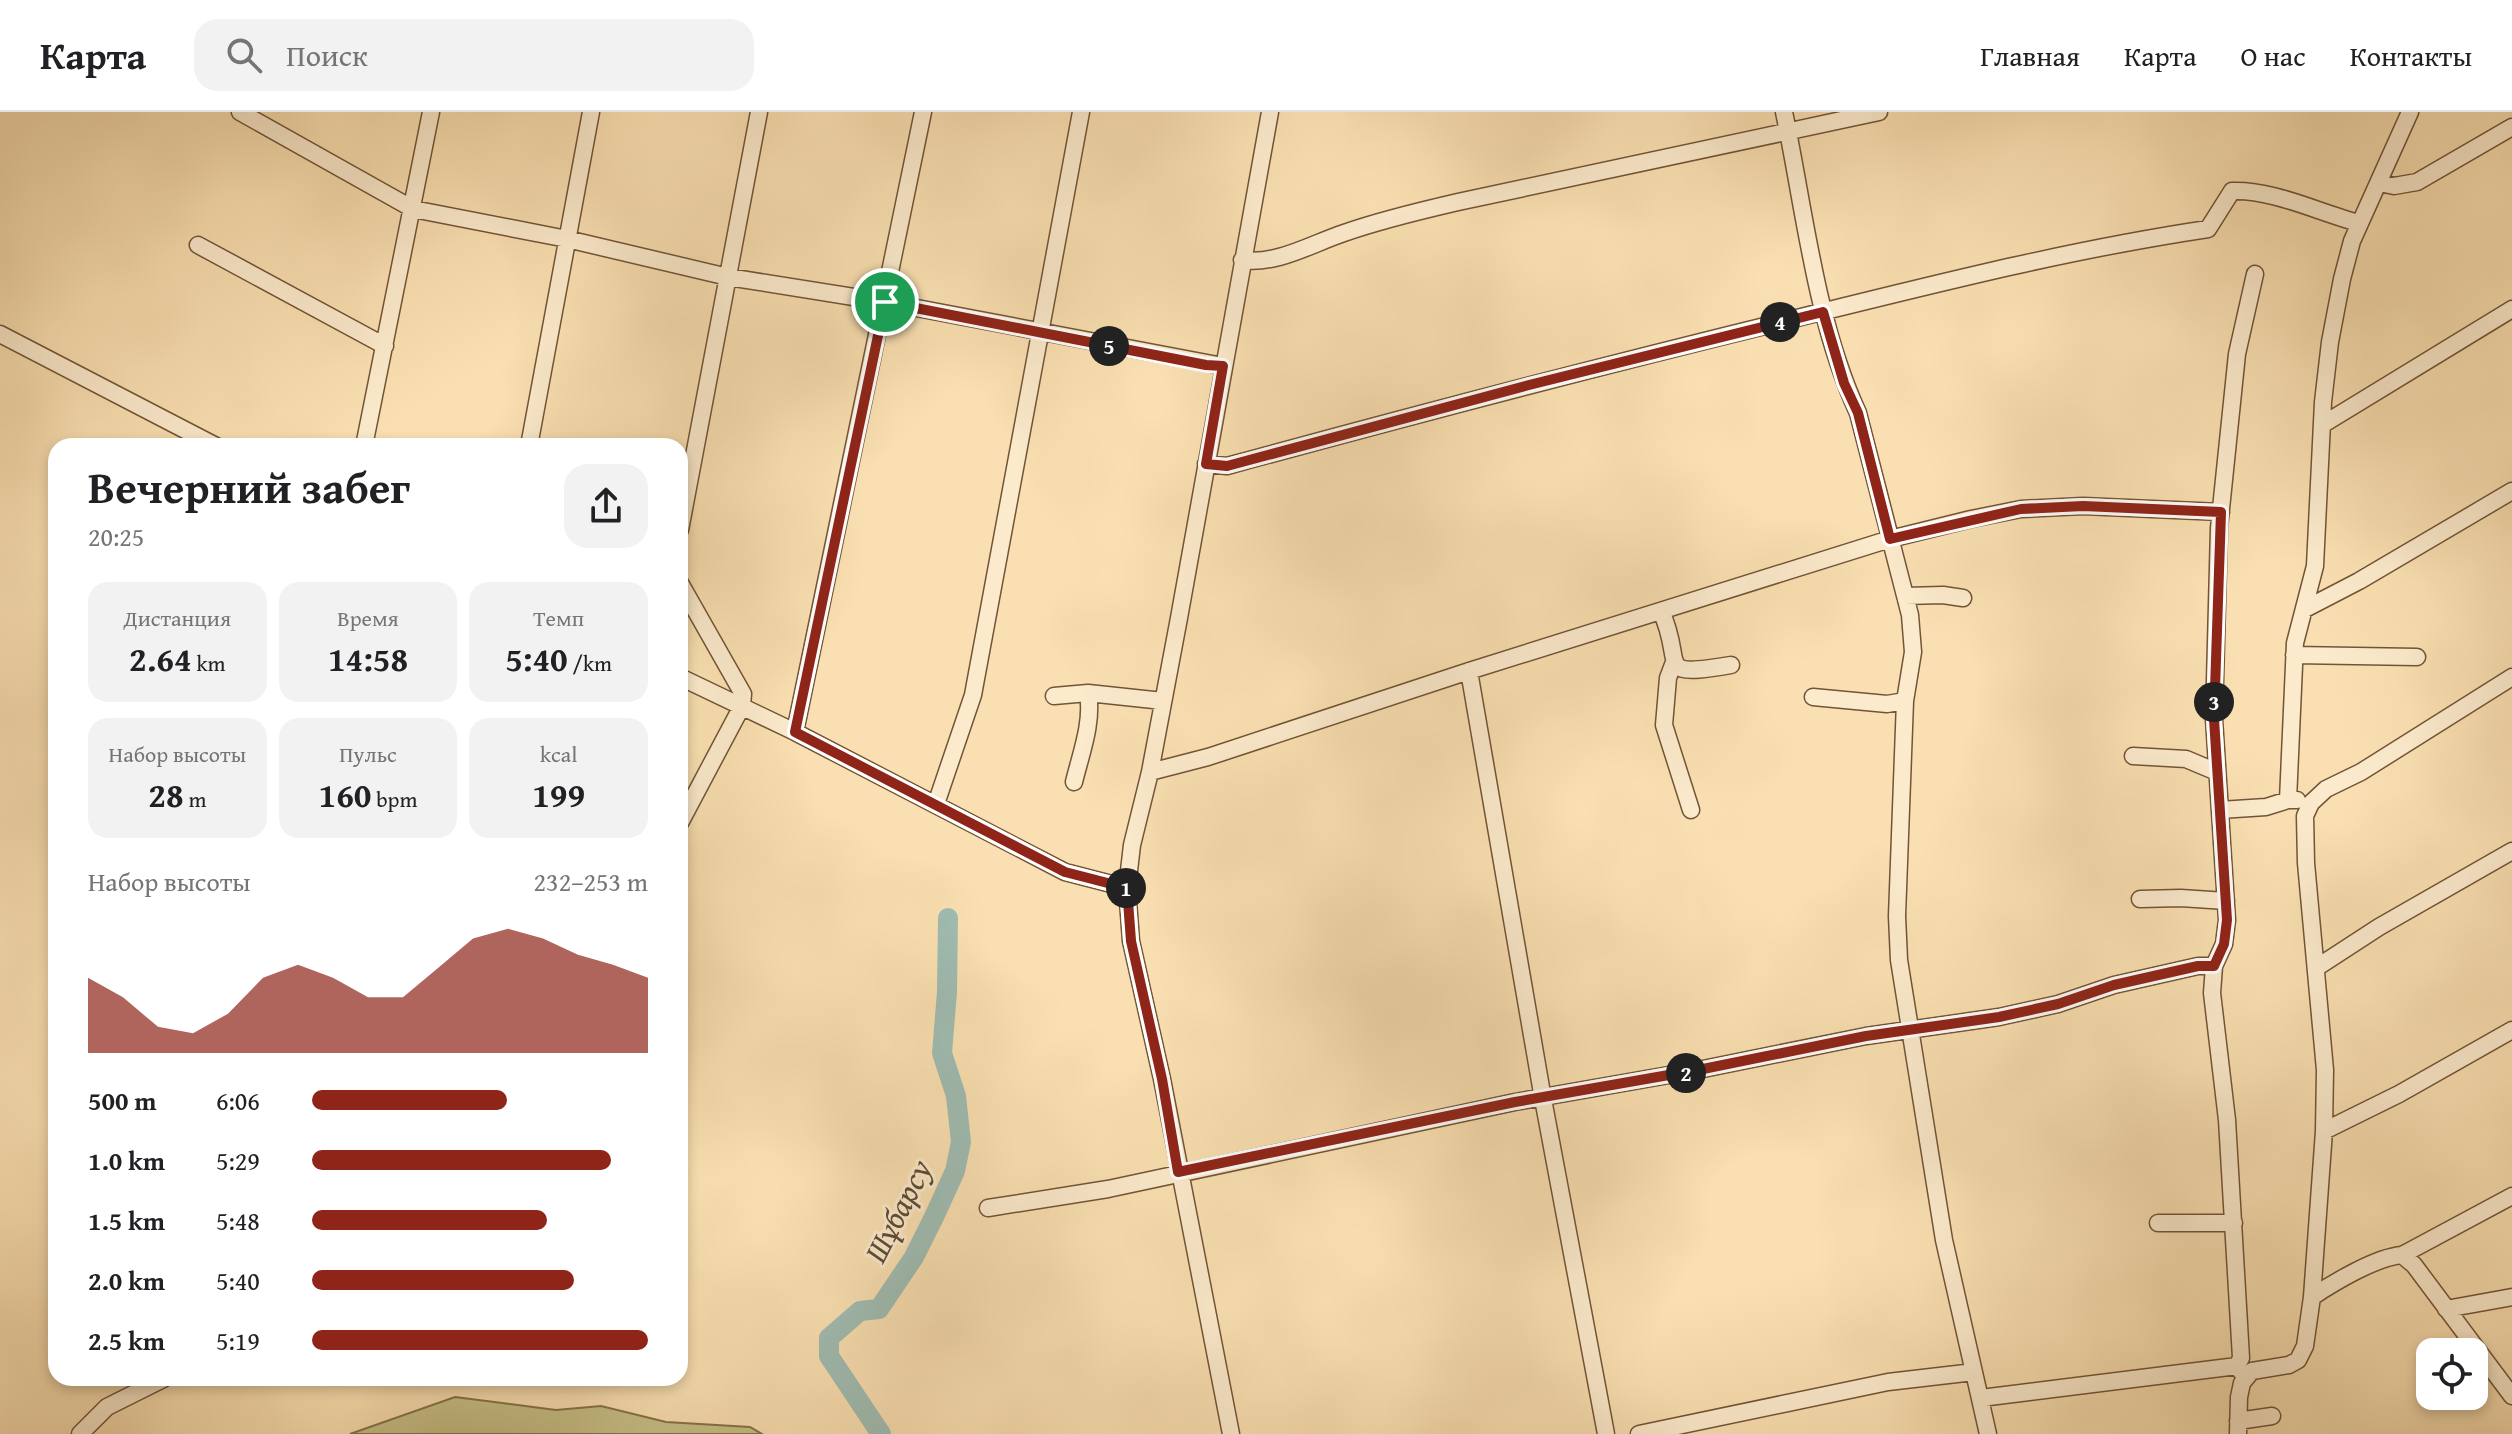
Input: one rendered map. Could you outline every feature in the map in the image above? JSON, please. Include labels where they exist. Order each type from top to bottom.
[{"type":"street","points":[[240,112],[413,209],[567,239],[728,277],[885,302],[1223,366]]},
{"type":"street","points":[[366,438],[431,112]]},
{"type":"street","points":[[530,438],[591,112]]},
{"type":"street","points":[[688,488],[759,112]]},
{"type":"street","points":[[795,732],[923,112]]},
{"type":"street","points":[[936,804],[973,695],[1081,112]]},
{"type":"street","points":[[1231,1434],[1162,1079],[1131,941],[1127,888],[1132,845],[1150,772],[1270,112]]},
{"type":"street","points":[[1784,112],[1823,312],[1844,383],[1858,413],[1905,596],[1913,652],[1905,701],[1897,916],[1899,960],[1944,1240],[1988,1434]]},
{"type":"street","points":[[1242,260],[1257,262],[1273,259],[1404,214],[1879,112]]},
{"type":"street","points":[[2288,800],[2295,643],[2315,566],[2322,425],[2330,342],[2342,279],[2359,223],[2410,112]]},
{"type":"street","points":[[2379,183],[2394,186],[2417,182],[2512,127]]},
{"type":"street","points":[[1206,464],[1227,466],[1483,397],[2029,263],[2208,229],[2232,191],[2244,190],[2296,203],[2359,223]]},
{"type":"street","points":[[198,245],[385,346]]},
{"type":"street","points":[[2255,274],[2237,354],[2221,512],[2214,719],[2227,920],[2224,944],[2214,966],[2212,993],[2227,1120],[2234,1223],[2242,1372],[2238,1428],[2272,1416]]},
{"type":"street","points":[[2322,425],[2512,309]]},
{"type":"street","points":[[0,335],[200,438]]},
{"type":"street","points":[[2305,609],[2359,581],[2512,491]]},
{"type":"street","points":[[1150,772],[1208,757],[1469,671],[1890,539],[2021,509],[2083,506],[2221,512]]},
{"type":"street","points":[[1905,596],[1963,598]]},
{"type":"street","points":[[688,597],[743,694],[742,706],[688,808]]},
{"type":"street","points":[[1661,611],[1668,627],[1674,662],[1668,678],[1664,725],[1691,810]]},
{"type":"street","points":[[2294,655],[2417,657]]},
{"type":"street","points":[[1674,662],[1689,672],[1731,665]]},
{"type":"street","points":[[1469,671],[1543,1099],[1606,1434]]},
{"type":"street","points":[[1981,1398],[2242,1372],[2289,1365],[2298,1360],[2305,1346],[2312,1297],[2324,1131],[2325,1070],[2305,816],[2326,789],[2361,772],[2512,677]]},
{"type":"street","points":[[688,681],[795,732],[1065,872],[1127,888]]},
{"type":"street","points":[[1054,696],[1088,693],[1163,701]]},
{"type":"street","points":[[1074,782],[1088,728],[1088,693]]},
{"type":"street","points":[[1813,697],[1887,704],[1905,701]]},
{"type":"street","points":[[2133,756],[2186,759],[2217,772]]},
{"type":"street","points":[[2220,810],[2266,807],[2288,800],[2315,800]]},
{"type":"street","points":[[2316,968],[2379,927],[2512,851]]},
{"type":"street","points":[[2140,899],[2226,901]]},
{"type":"street","points":[[988,1208],[1108,1189],[1515,1102],[1866,1036],[1999,1017],[2058,1004],[2114,985],[2198,966],[2214,966]]},
{"type":"street","points":[[2324,1131],[2399,1094],[2512,1030]]},
{"type":"street","points":[[2312,1297],[2353,1274],[2390,1257],[2402,1255],[2512,1196]]},
{"type":"street","points":[[2158,1223],[2234,1223]]},
{"type":"street","points":[[2402,1255],[2414,1265],[2512,1396]]},
{"type":"street","points":[[2446,1309],[2512,1297]]},
{"type":"street","points":[[1639,1434],[1888,1382],[1974,1372]]},
{"type":"street","points":[[80,1434],[107,1407],[149,1386]]},
{"type":"shaded area","points":[[455,1397],[556,1410],[601,1406],[666,1422],[750,1427],[762,1434],[350,1434]]},
{"type":"waterway","name":"Шұбарсу","points":[[881,1434],[829,1356],[829,1338],[860,1311],[879,1309],[914,1257],[955,1171],[961,1142],[956,1096],[942,1053],[948,918]]},
{"type":"route","points":[[885,302],[1223,366],[1206,464],[1217,466],[1227,466],[1529,385],[1823,312],[1844,383],[1858,413],[1890,539],[2021,509],[2083,506],[2221,512],[2214,719],[2227,920],[2224,944],[2214,966],[2198,966],[2114,985],[2058,1004],[1999,1017],[1866,1036],[1515,1102],[1178,1172],[1162,1079],[1131,941],[1127,888],[1065,872],[795,732],[885,302]]}]
